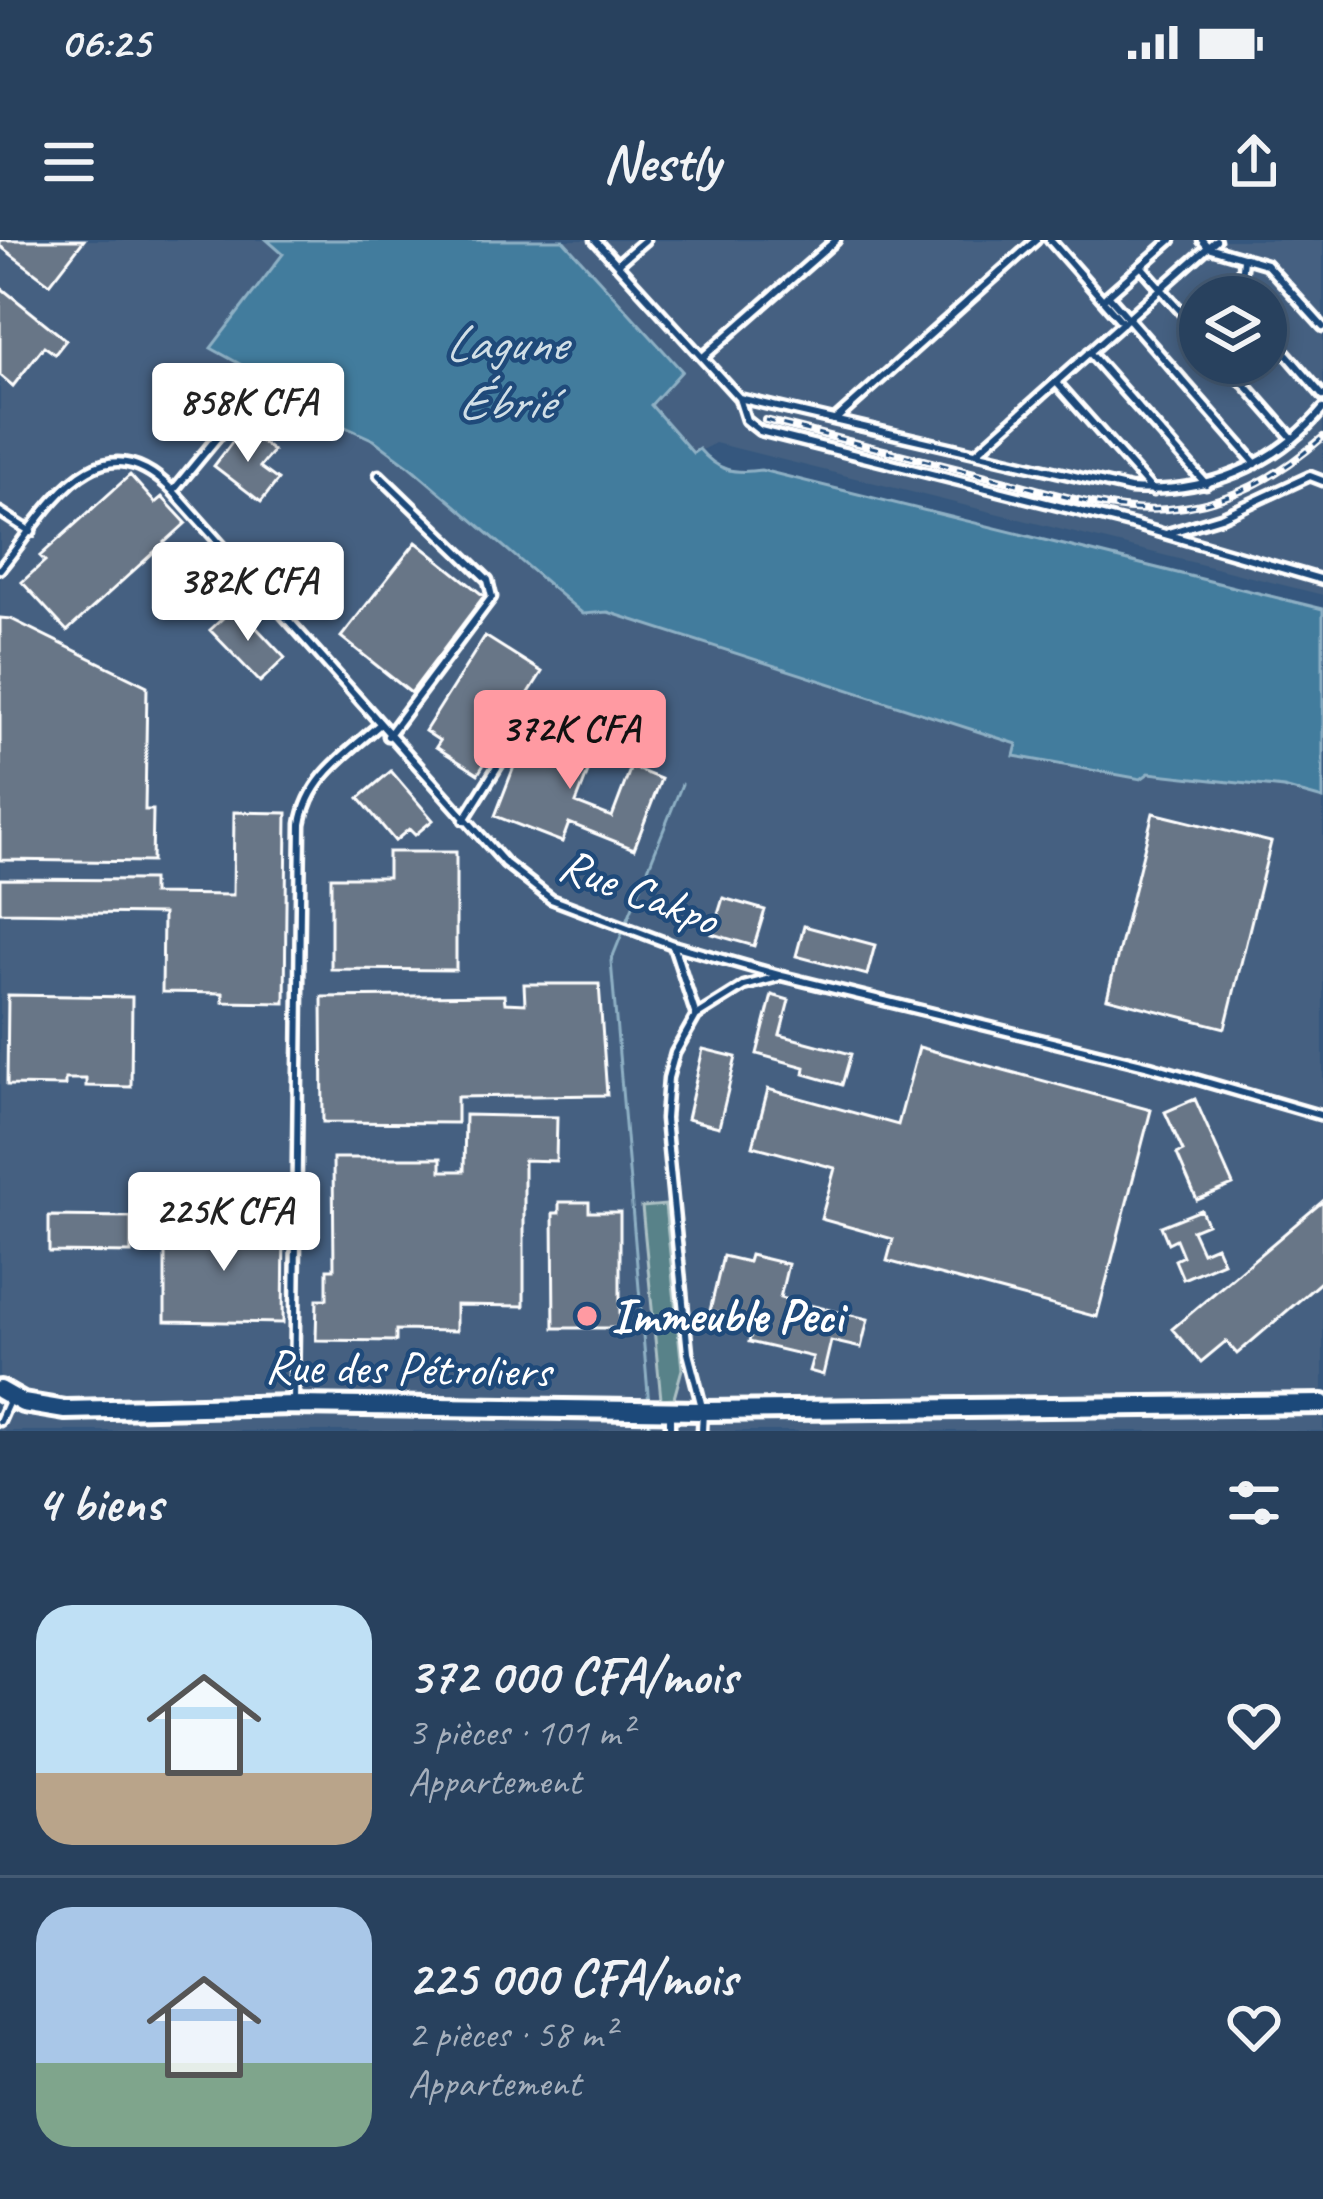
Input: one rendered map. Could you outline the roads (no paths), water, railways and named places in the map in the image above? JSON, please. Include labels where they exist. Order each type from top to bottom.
[{"type":"street","name":"Rue des Pétroliers","points":[[5,1394],[37,1407],[65,1410],[294,1405],[703,1411],[1323,1404]]},
{"type":"lane","points":[[596,240],[739,398],[746,420],[760,430],[1165,533],[1323,580]]},
{"type":"lane","points":[[617,264],[644,240]]},
{"type":"lane","points":[[702,357],[836,240]]},
{"type":"lane","points":[[835,420],[1036,240]]},
{"type":"lane","points":[[1050,240],[1256,464]]},
{"type":"lane","points":[[1106,298],[1171,240]]},
{"type":"lane","points":[[976,453],[1161,289],[1205,243],[1216,240]]},
{"type":"lane","points":[[1205,243],[1266,265],[1323,327]]},
{"type":"lane","points":[[1241,276],[1243,258]]},
{"type":"lane","points":[[1141,266],[1179,309]]},
{"type":"lane","points":[[1089,352],[1206,484]]},
{"type":"lane","points":[[1287,354],[1323,396]]},
{"type":"lane","points":[[1056,382],[1153,491]]},
{"type":"lane","points":[[1245,384],[1293,439]]},
{"type":"lane","points":[[739,398],[1153,491],[1206,484],[1256,464],[1293,439],[1323,409]]},
{"type":"lane","points":[[172,491],[244,405]]},
{"type":"lane","name":"Rue Cakpo","points":[[0,569],[80,473],[93,465],[128,461],[160,478],[464,820],[523,881],[551,899],[673,945],[782,976],[1150,1066],[1323,1116]]},
{"type":"lane","points":[[1165,533],[1221,517],[1323,469]]},
{"type":"lane","points":[[379,475],[492,588],[492,597],[388,736]]},
{"type":"lane","points":[[1310,476],[1323,481]]},
{"type":"lane","points":[[0,512],[31,532]]},
{"type":"lane","points":[[294,1405],[301,824],[312,788],[379,725]]},
{"type":"lane","points":[[464,820],[523,726]]},
{"type":"lane","points":[[673,945],[696,1016]]},
{"type":"lane","points":[[701,1431],[703,1411],[688,1353],[665,1119],[668,1078],[675,1053],[696,1016],[744,986],[782,976]]},
{"type":"lane","points":[[0,1421],[5,1394]]},
{"type":"lane","points":[[667,1410],[670,1431]]},
{"type":"water","name":"Lagune Ébrié","points":[[267,240],[563,240],[682,371],[651,405],[693,453],[699,449],[734,471],[761,470],[1323,609],[1323,799],[1284,788],[1149,773],[1141,779],[1014,756],[1017,744],[608,612],[583,614],[374,440],[328,419],[267,369],[249,369],[211,348],[283,254]]},
{"type":"waterway","points":[[649,1405],[611,961],[682,784]]},
{"type":"waterway","points":[[649,1415],[649,1431]]},
{"type":"railway","points":[[765,420],[1086,502],[1148,510],[1232,495],[1270,476],[1323,437]]},
{"type":"place","name":"Immeuble Peci","points":[[587,1316]]}]
